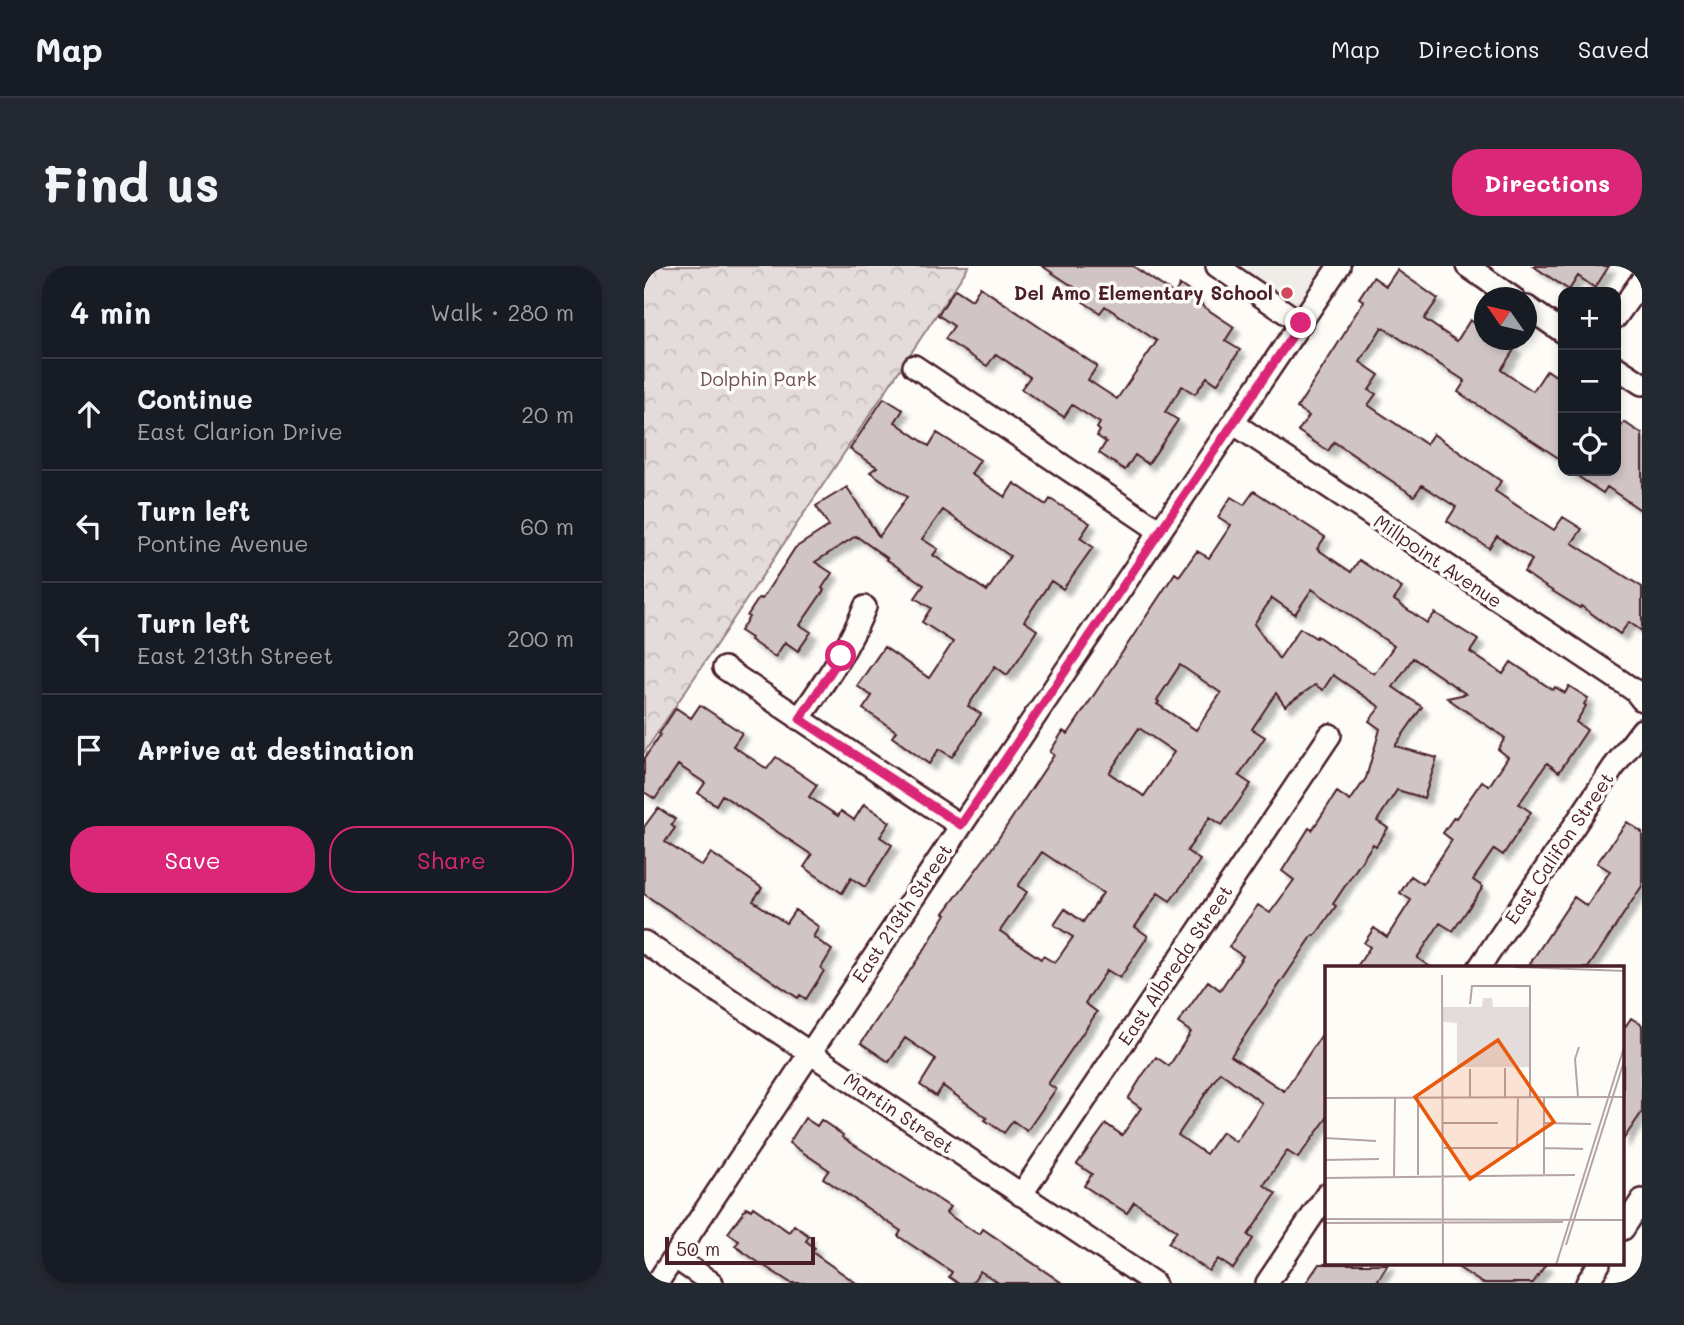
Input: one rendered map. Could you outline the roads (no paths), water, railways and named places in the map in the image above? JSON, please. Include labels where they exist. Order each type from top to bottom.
[{"type":"street","points":[[1217,266],[1301,323]]},
{"type":"street","name":"East 213th Street","points":[[657,1283],[961,825],[1339,266]]},
{"type":"street","points":[[1467,266],[1497,287]]},
{"type":"street","points":[[1621,310],[1642,280]]},
{"type":"street","points":[[1537,314],[1558,329]]},
{"type":"street","points":[[914,366],[1160,531]]},
{"type":"street","points":[[1621,370],[1642,384]]},
{"type":"street","name":"Millpoint Avenue","points":[[1233,423],[1622,682],[1642,700]]},
{"type":"street","points":[[800,719],[856,631],[865,607]]},
{"type":"street","points":[[724,668],[961,825]]},
{"type":"street","name":"East Califon Street","points":[[1480,966],[1613,768],[1642,730]]},
{"type":"street","name":"East Albreda Street","points":[[1021,1195],[1330,735]]},
{"type":"street","name":"Martin Street","points":[[644,942],[1154,1283]]},
{"type":"street","points":[[1267,1283],[1325,1197]]},
{"type":"street","points":[[1625,1226],[1642,1200]]},
{"type":"street","points":[[674,1257],[712,1283]]},
{"type":"street","points":[[1587,1283],[1599,1266]]},
{"type":"place","name":"Del Amo Elementary School","points":[[1287,293]]},
{"type":"park label","name":"Dolphin Park","points":[[758,379]]}]
